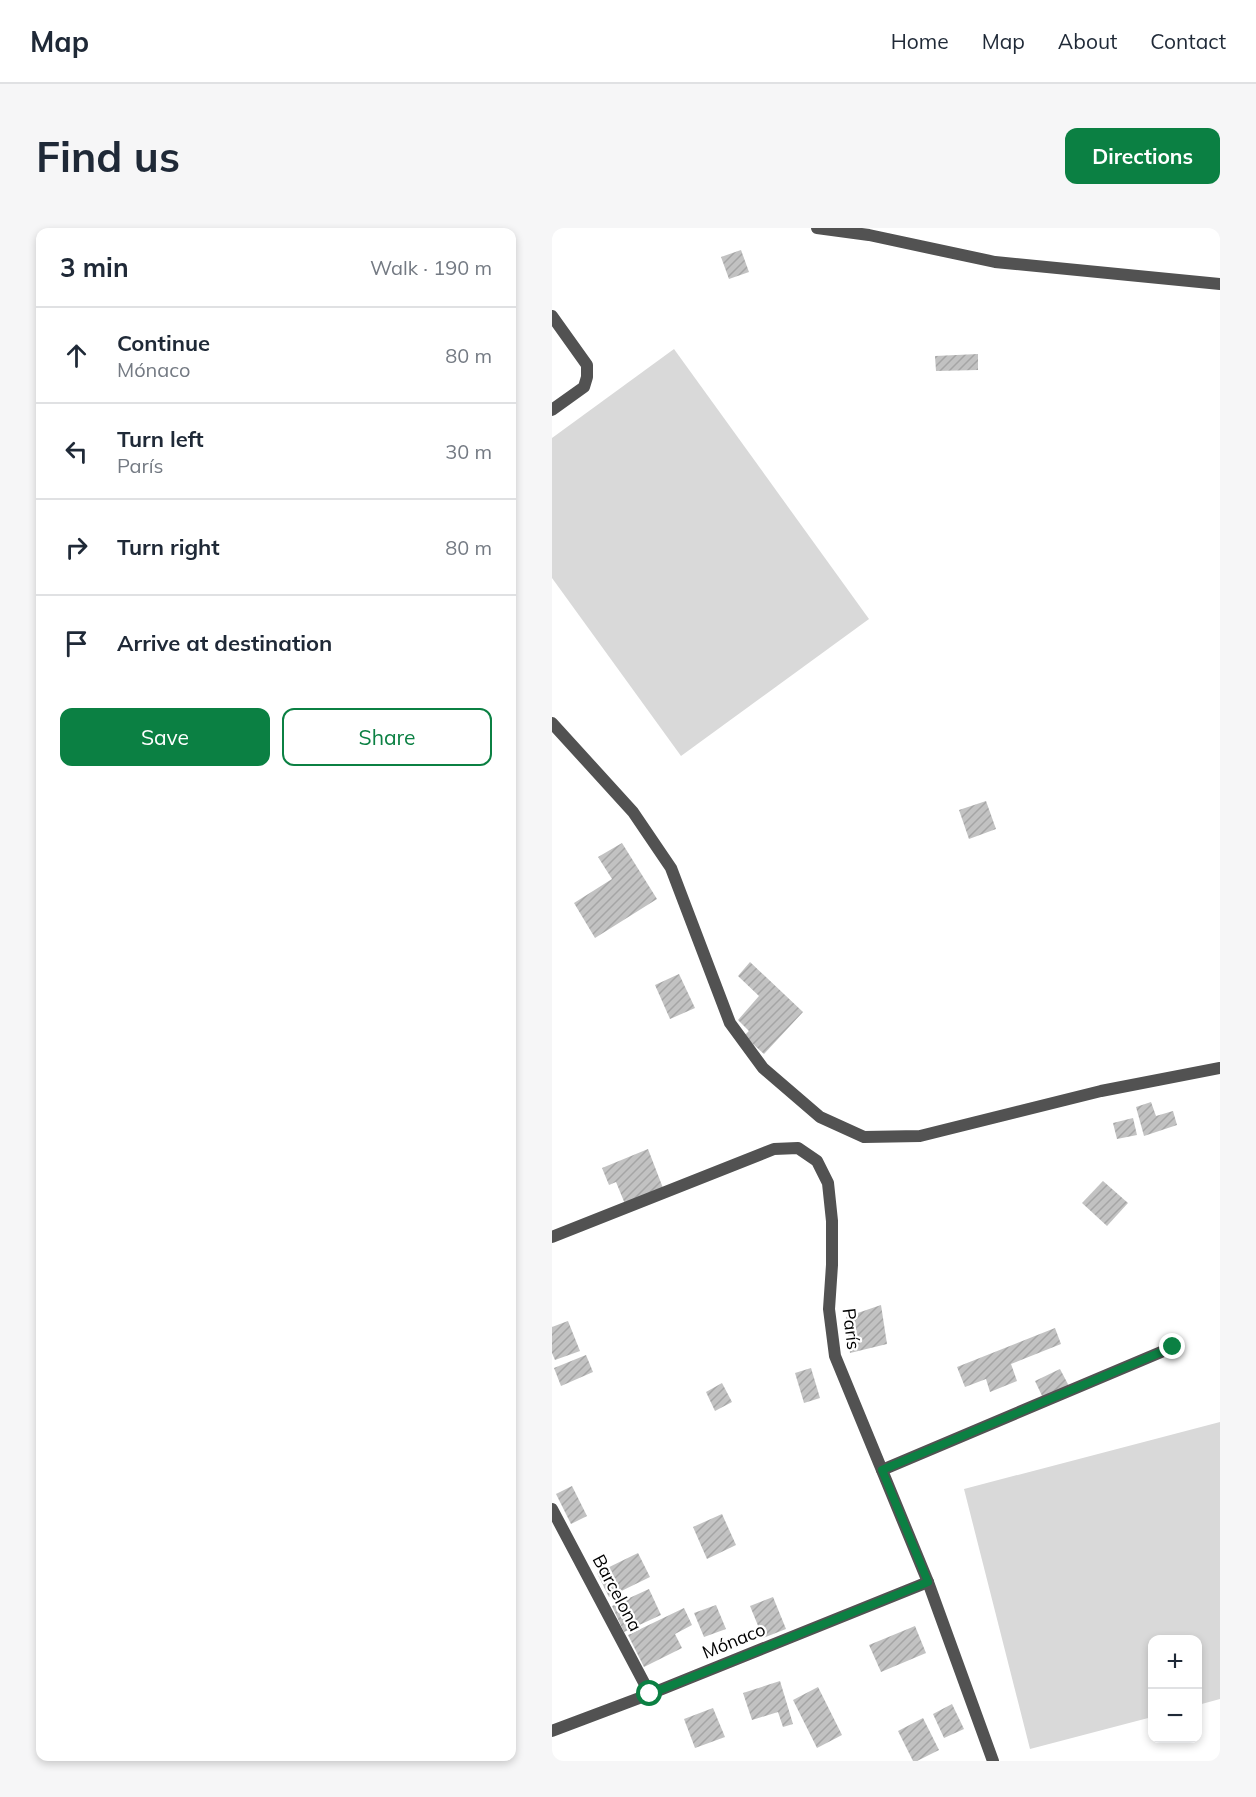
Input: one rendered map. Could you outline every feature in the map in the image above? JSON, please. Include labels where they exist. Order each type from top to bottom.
[{"type":"street","points":[[817,228],[869,235],[995,262],[1220,284]]},
{"type":"street","points":[[552,316],[587,365],[584,387],[552,410]]},
{"type":"street","points":[[552,723],[633,812],[671,868],[730,1023],[763,1068],[820,1116],[864,1137],[920,1136],[1101,1091],[1220,1068]]},
{"type":"street","name":"París","points":[[552,1237],[774,1149],[798,1148],[817,1161],[828,1183],[832,1221],[829,1309],[835,1356],[928,1582],[993,1761]]},
{"type":"street","points":[[882,1470],[1173,1347]]},
{"type":"street","name":"Barcelona","points":[[552,1509],[650,1694]]},
{"type":"street","name":"Mónaco","points":[[552,1731],[928,1582]]},
{"type":"shaded area","points":[[674,349],[869,619],[681,756],[552,578],[552,438]]},
{"type":"shaded area","points":[[1220,1422],[1220,1699],[1202,1704],[1202,1635],[1148,1635],[1148,1718],[1030,1749],[964,1489]]},
{"type":"building","points":[[741,250],[749,272],[729,279],[721,257]]},
{"type":"building","points":[[978,354],[978,370],[936,371],[935,356]]},
{"type":"building","points":[[986,801],[996,829],[969,839],[959,810]]},
{"type":"building","points":[[622,843],[657,899],[595,938],[574,903],[612,879],[598,857]]},
{"type":"building","points":[[750,962],[803,1012],[764,1054],[744,1036],[749,1031],[738,1020],[759,996],[738,976]]},
{"type":"building","points":[[679,974],[695,1008],[670,1019],[655,985]]},
{"type":"building","points":[[1151,1102],[1156,1116],[1173,1111],[1177,1125],[1144,1136],[1136,1107]]},
{"type":"building","points":[[1133,1118],[1137,1135],[1117,1139],[1113,1123]]},
{"type":"building","points":[[648,1149],[663,1188],[625,1204],[616,1182],[609,1185],[602,1168]]},
{"type":"building","points":[[1103,1181],[1128,1203],[1107,1226],[1082,1203]]},
{"type":"building","points":[[881,1305],[887,1344],[850,1353],[846,1317]]},
{"type":"building","points":[[568,1321],[580,1351],[555,1360],[552,1353],[552,1327]]},
{"type":"building","points":[[1055,1328],[1061,1344],[1011,1364],[1017,1381],[990,1392],[986,1379],[965,1387],[957,1367]]},
{"type":"building","points":[[586,1355],[593,1372],[561,1386],[554,1368]]},
{"type":"building","points":[[811,1368],[820,1398],[804,1403],[795,1373]]},
{"type":"building","points":[[1060,1369],[1070,1388],[1044,1400],[1035,1381]]},
{"type":"building","points":[[722,1383],[732,1402],[715,1411],[706,1392]]},
{"type":"building","points":[[572,1486],[587,1516],[571,1524],[556,1494]]},
{"type":"building","points":[[722,1514],[736,1545],[707,1559],[693,1527]]},
{"type":"building","points":[[638,1553],[650,1577],[609,1597],[597,1573]]},
{"type":"building","points":[[649,1589],[661,1615],[624,1632],[612,1606]]},
{"type":"building","points":[[773,1597],[786,1629],[763,1638],[750,1606]]},
{"type":"building","points":[[716,1605],[726,1629],[704,1637],[694,1613]]},
{"type":"building","points":[[684,1608],[692,1625],[675,1634],[682,1648],[644,1667],[628,1635]]},
{"type":"building","points":[[915,1626],[926,1653],[881,1672],[869,1645]]},
{"type":"building","points":[[780,1681],[793,1724],[783,1727],[778,1712],[752,1720],[743,1693]]},
{"type":"building","points":[[818,1687],[842,1735],[817,1748],[793,1700]]},
{"type":"building","points":[[952,1704],[964,1729],[944,1738],[933,1714]]},
{"type":"building","points":[[713,1708],[725,1737],[695,1748],[684,1719]]},
{"type":"building","points":[[923,1718],[939,1750],[913,1761],[898,1731]]},
{"type":"route","points":[[650,1694],[928,1582],[882,1470],[1173,1347]]}]
